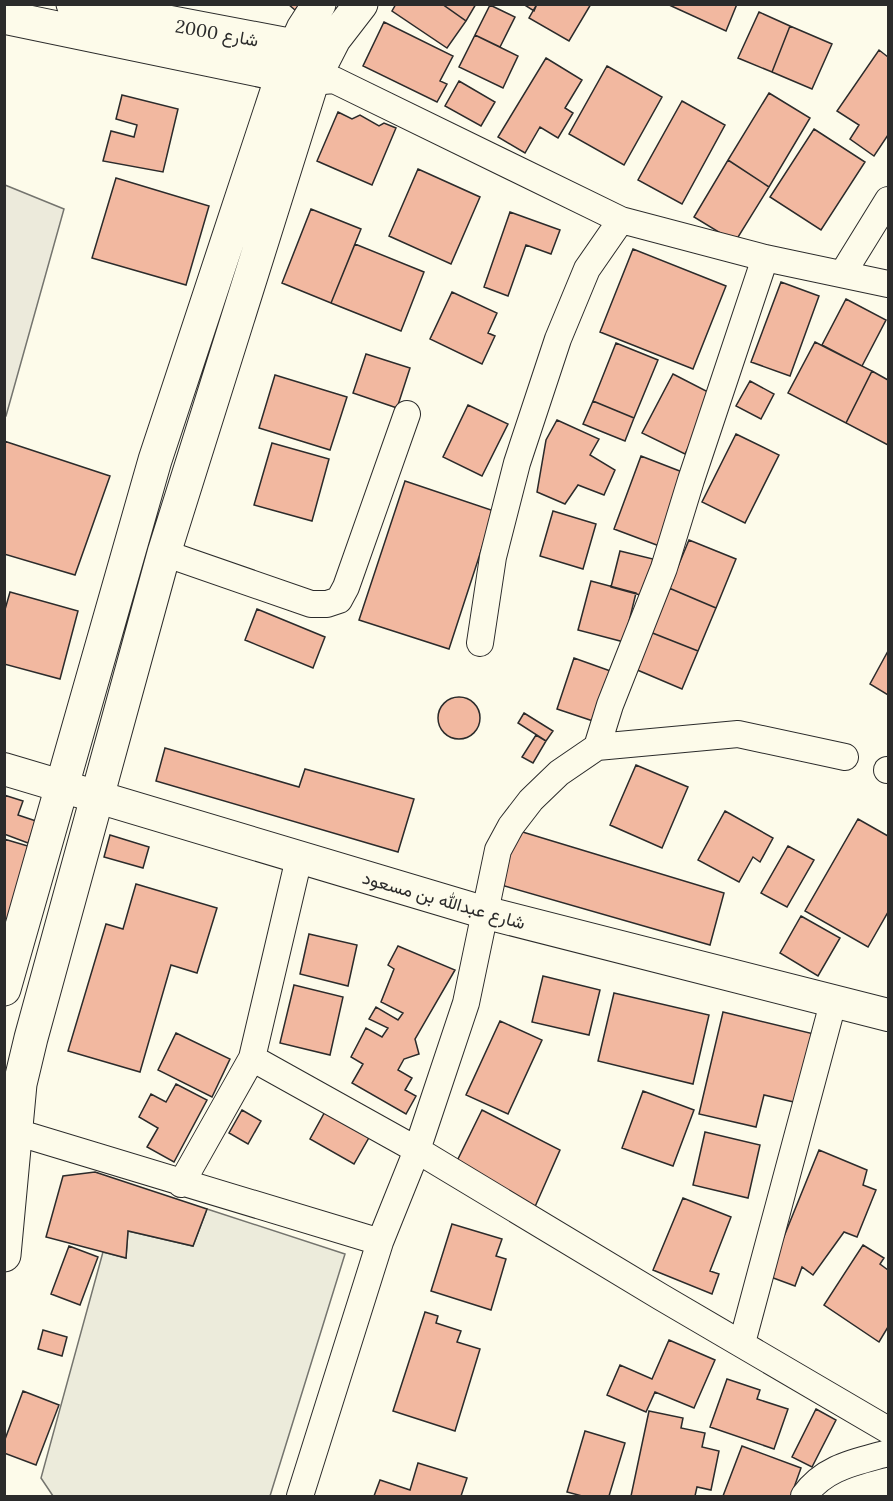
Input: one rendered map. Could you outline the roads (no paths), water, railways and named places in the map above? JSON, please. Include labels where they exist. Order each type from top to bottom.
[{"type":"main road","name":"شارع 2000","points":[[73,4],[310,68]]},
{"type":"main road","points":[[4,1255],[7,1183],[16,1132],[20,1084],[31,1038],[164,553],[310,68],[319,4]]},
{"type":"main road","points":[[6,980],[63,788],[155,460],[310,68],[361,4]]},
{"type":"main road","points":[[4,17],[310,68]]},
{"type":"street","points":[[310,68],[621,220],[765,258],[888,284]]},
{"type":"street","points":[[843,273],[888,200]]},
{"type":"street","points":[[480,643],[493,557],[517,463],[546,372],[587,269],[621,220]]},
{"type":"street","points":[[597,747],[610,705],[664,568],[765,258]]},
{"type":"street","points":[[164,553],[311,604],[327,604],[339,600],[346,587],[407,414]]},
{"type":"street","points":[[300,1497],[380,1242],[417,1150],[466,1003],[483,912],[498,850],[511,826],[531,800],[559,773],[597,747],[738,734],[845,757]]},
{"type":"street","name":"شارع عبدالله بن مسعود","points":[[4,769],[483,912],[832,1003],[888,1015]]},
{"type":"street","points":[[181,1184],[252,1058],[299,858]]},
{"type":"street","points":[[742,1343],[832,1003]]},
{"type":"street","points":[[252,1058],[417,1150],[888,1430]]},
{"type":"street","points":[[16,1132],[181,1184],[380,1242]]},
{"type":"street","points":[[804,1497],[812,1485],[833,1468],[888,1453]]}]
